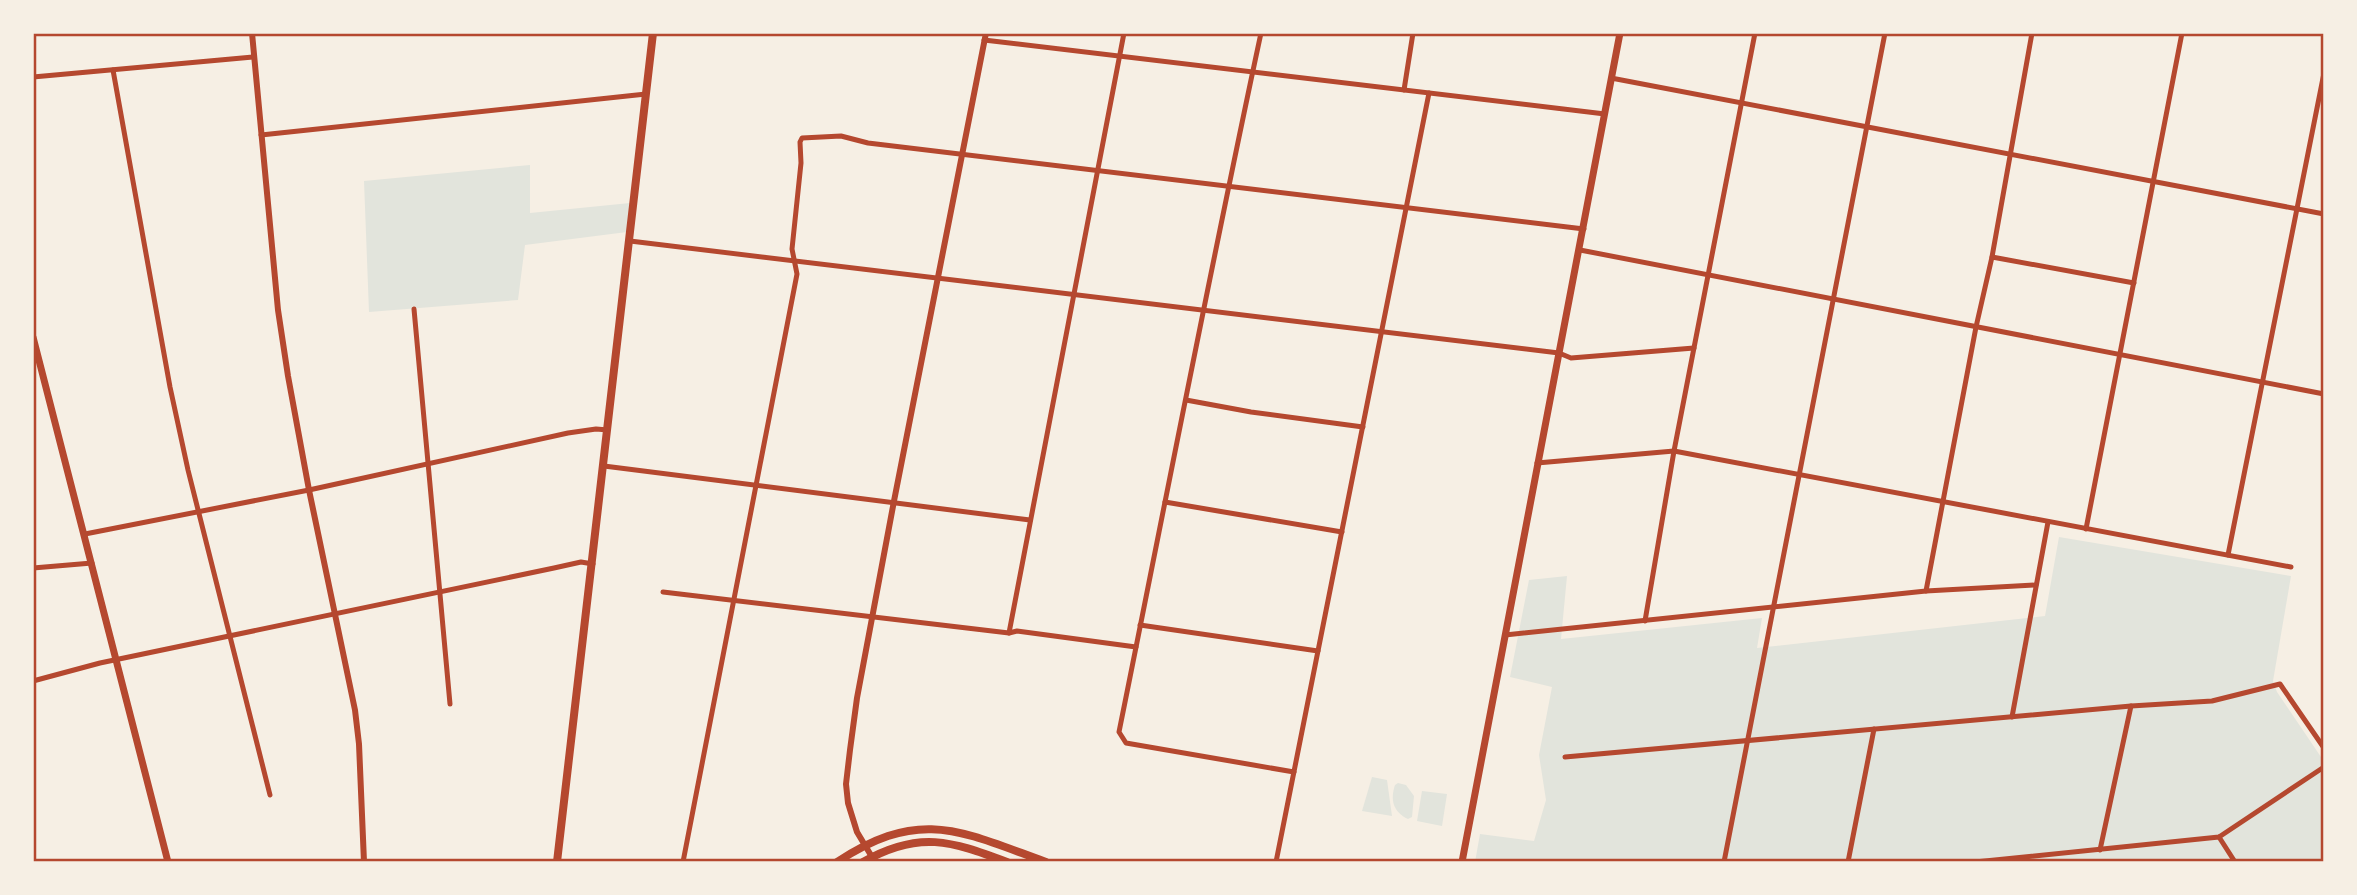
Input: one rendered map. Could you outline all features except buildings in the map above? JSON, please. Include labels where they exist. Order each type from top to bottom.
[{"type":"main road","points":[[557,862],[653,33]]},
{"type":"main road","points":[[1462,862],[1620,33]]},
{"type":"main road","points":[[33,337],[168,862]]},
{"type":"main road","points":[[837,862],[863,845],[920,828],[965,833],[1046,862]]},
{"type":"main road","points":[[863,862],[904,844],[938,841],[962,846],[1007,862]]},
{"type":"street","points":[[252,33],[278,310],[288,376],[355,710],[364,862]]},
{"type":"street","points":[[1009,633],[1124,33]]},
{"type":"street","points":[[1261,33],[1202,311],[1119,732],[1126,743],[1294,772]]},
{"type":"street","points":[[1404,90],[1413,33]]},
{"type":"street","points":[[1645,621],[1674,451],[1755,33]]},
{"type":"street","points":[[1724,862],[1885,33]]},
{"type":"street","points":[[1926,591],[1976,327],[1992,257],[2032,33]]},
{"type":"street","points":[[2086,529],[2182,33]]},
{"type":"street","points":[[873,859],[852,821],[846,784],[857,698],[985,37],[1120,56],[1605,114]]},
{"type":"street","points":[[33,77],[253,57]]},
{"type":"street","points":[[113,70],[170,387],[198,512],[270,795]]},
{"type":"street","points":[[2228,555],[2324,73]]},
{"type":"street","points":[[1611,78],[2324,214]]},
{"type":"street","points":[[1276,862],[1429,93]]},
{"type":"street","points":[[261,135],[646,94]]},
{"type":"street","points":[[683,862],[797,274],[792,249],[802,138],[841,136],[868,143],[1584,229]]},
{"type":"street","points":[[630,241],[1382,333],[1559,352],[1572,358],[1694,348]]},
{"type":"street","points":[[1580,250],[2324,394]]},
{"type":"street","points":[[1992,257],[2134,283]]},
{"type":"street","points":[[414,309],[450,704]]},
{"type":"street","points":[[1186,401],[1363,427]]},
{"type":"street","points":[[85,534],[309,490],[568,433],[608,430]]},
{"type":"street","points":[[1537,463],[1674,451],[2291,567]]},
{"type":"street","points":[[604,466],[1030,520]]},
{"type":"street","points":[[1165,502],[1342,532]]},
{"type":"street","points":[[2012,716],[2048,522]]},
{"type":"street","points":[[33,681],[117,660],[581,562],[593,564]]},
{"type":"street","points":[[33,569],[92,563]]},
{"type":"street","points":[[1504,635],[1926,591],[2036,585]]},
{"type":"street","points":[[663,592],[1009,633],[1017,631],[1136,647]]},
{"type":"street","points":[[1140,625],[1318,651]]},
{"type":"street","points":[[1565,757],[2012,716],[2212,701],[2280,684],[2324,748]]},
{"type":"street","points":[[2100,850],[2131,706]]},
{"type":"street","points":[[1847,862],[1874,729]]},
{"type":"street","points":[[1975,862],[2219,837],[2324,766]]},
{"type":"street","points":[[2219,837],[2235,862]]},
{"type":"shaded area","points":[[530,165],[530,213],[630,203],[627,232],[525,245],[518,300],[369,312],[364,181]]},
{"type":"shaded area","points":[[2059,537],[2291,576],[2273,681],[2277,692],[2321,757],[2324,766],[2324,862],[1475,862],[1480,834],[1534,841],[1546,800],[1539,755],[1552,687],[1510,677],[1529,580],[1567,576],[1561,639],[1762,618],[1757,648],[2045,616]]},
{"type":"shaded area","points":[[1372,777],[1387,780],[1392,816],[1362,811]]},
{"type":"shaded area","points":[[1398,783],[1406,785],[1414,796],[1412,817],[1408,819],[1399,813],[1394,805],[1394,790]]},
{"type":"shaded area","points":[[1422,791],[1447,794],[1442,826],[1417,821]]}]
